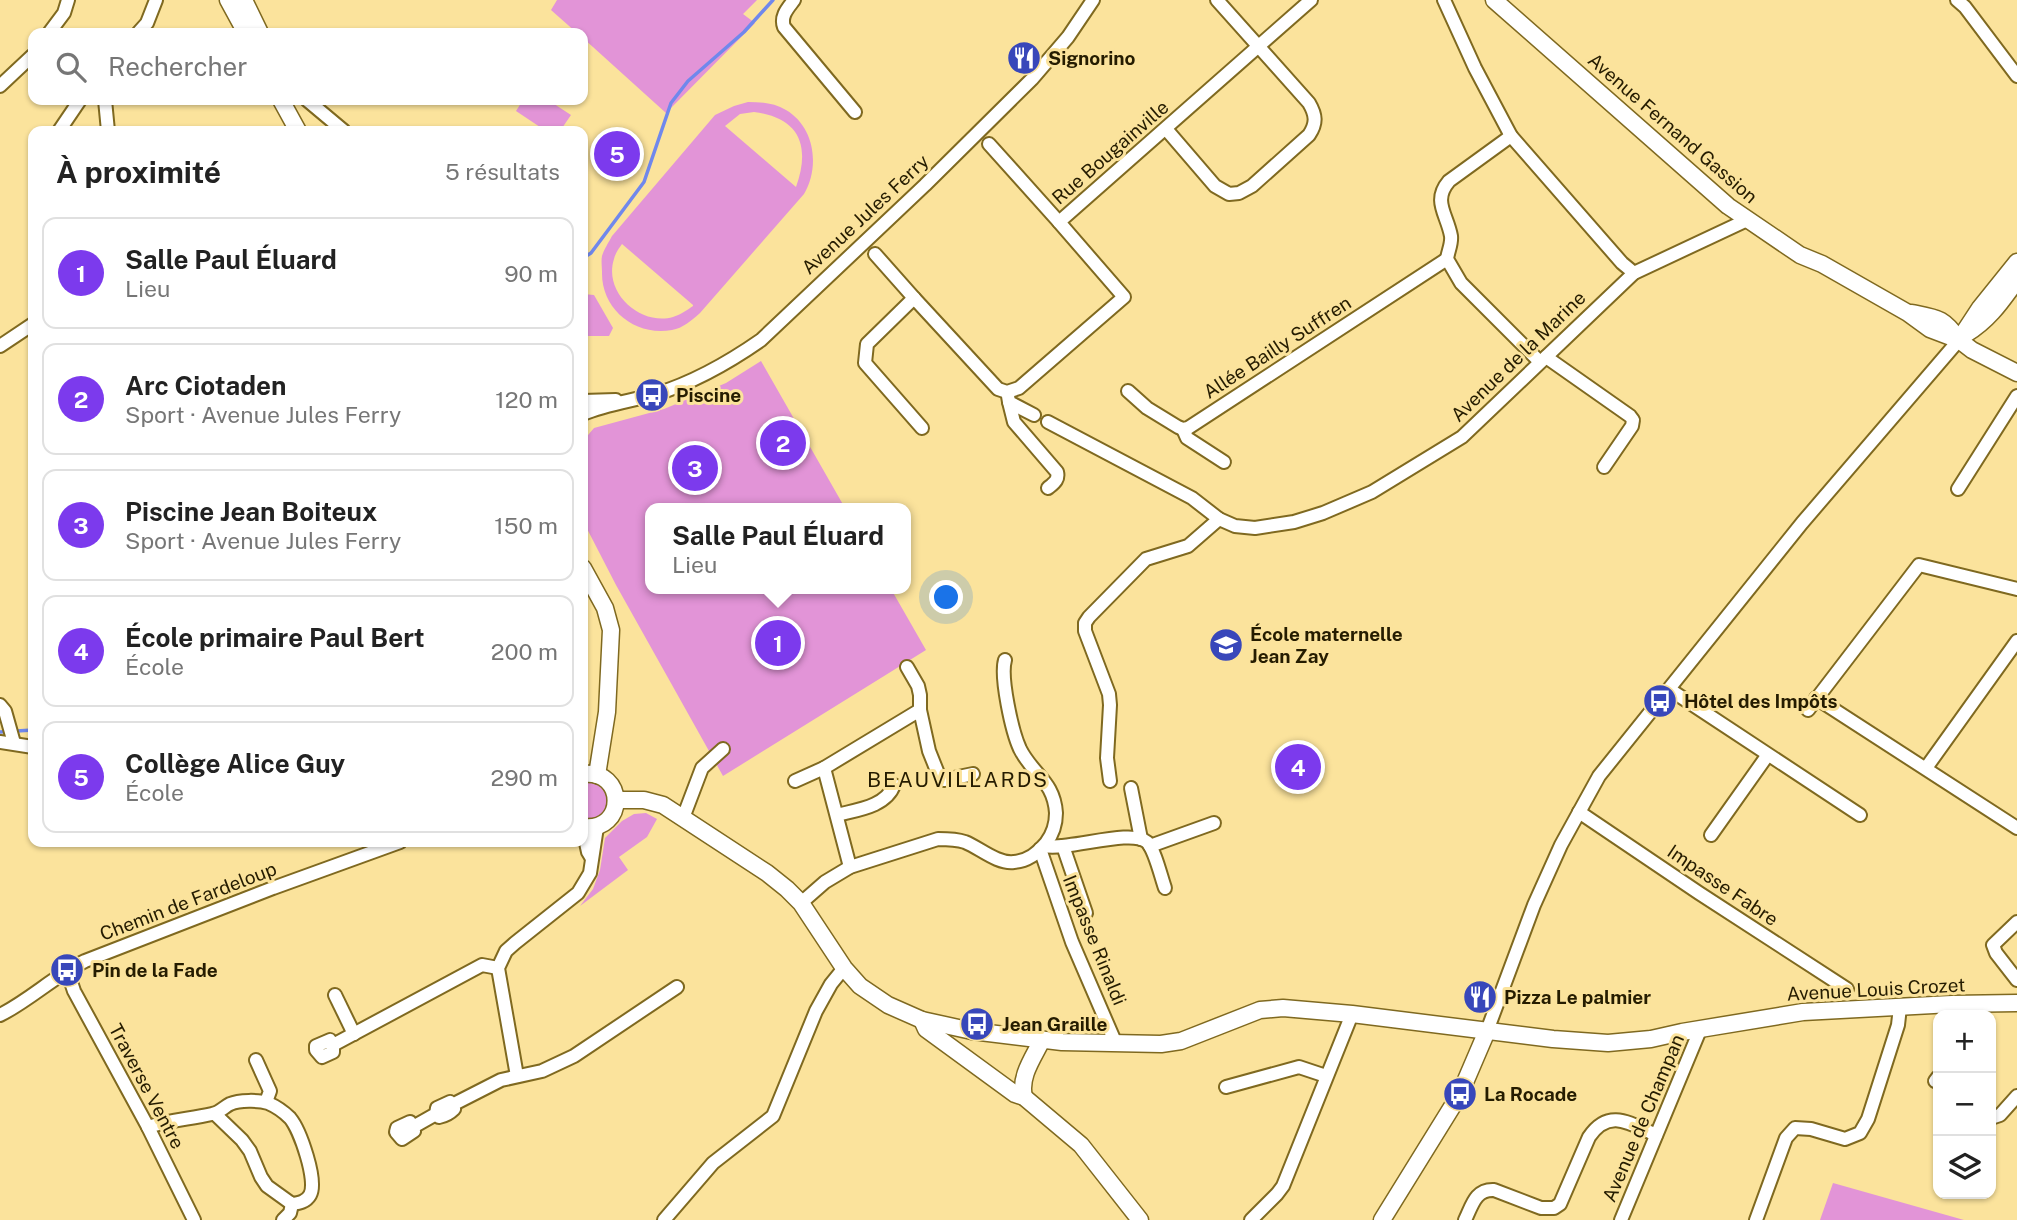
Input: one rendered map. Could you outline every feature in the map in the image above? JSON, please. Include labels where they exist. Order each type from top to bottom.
[{"type":"street","points":[[53,28],[64,13],[68,0]]},
{"type":"street","points":[[142,28],[156,0]]},
{"type":"street","points":[[228,0],[243,28]]},
{"type":"street","points":[[244,0],[258,28]]},
{"type":"street","points":[[794,0],[783,15],[784,27],[855,112]]},
{"type":"street","name":"Avenue Jules Ferry","points":[[588,412],[666,391],[708,374],[761,340],[1032,79],[1068,37],[1093,0]]},
{"type":"street","points":[[1166,129],[1215,186],[1223,192],[1240,193],[1252,186],[1309,135],[1314,127],[1314,112],[1309,103],[1217,0]]},
{"type":"street","name":"Rue Bougainville","points":[[1008,397],[1124,297],[1059,222],[1311,0]]},
{"type":"street","points":[[1444,0],[1475,68],[1511,136],[1622,263],[1634,273]]},
{"type":"street","name":"Avenue Fernand Gassion","points":[[1494,0],[1696,180],[1747,220],[1800,255],[1822,264],[1908,313],[1930,329],[1961,338],[1972,350],[2017,373]]},
{"type":"street","points":[[1957,0],[2017,76]]},
{"type":"street","points":[[0,86],[28,60]]},
{"type":"street","points":[[62,126],[77,105]]},
{"type":"street","points":[[105,105],[108,126]]},
{"type":"street","points":[[284,105],[295,126]]},
{"type":"street","points":[[294,105],[304,126]]},
{"type":"street","points":[[313,105],[338,126]]},
{"type":"street","points":[[1511,136],[1449,181],[1444,188],[1440,197],[1451,243],[1447,259],[1461,283],[1543,360],[1630,416],[1633,420],[1632,426],[1604,467]]},
{"type":"street","points":[[989,145],[1059,222]]},
{"type":"street","name":"Avenue de la Marine","points":[[1048,422],[1192,498],[1219,519],[1245,529],[1294,522],[1372,492],[1462,437],[1634,273],[1747,220]]},
{"type":"street","points":[[875,254],[992,383],[1034,415]]},
{"type":"street","name":"Allée Bailly Suffren","points":[[1183,429],[1447,259]]},
{"type":"street","points":[[1382,1220],[1460,1094],[1560,845],[1599,776],[1802,523],[1961,338],[1980,308],[2017,262]]},
{"type":"street","points":[[1961,338],[1990,316],[2017,280]]},
{"type":"street","points":[[915,298],[867,344],[864,362],[922,428]]},
{"type":"street","points":[[0,346],[28,327]]},
{"type":"street","points":[[1128,391],[1147,408],[1183,429],[1187,438],[1224,462]]},
{"type":"street","points":[[1958,489],[2017,396]]},
{"type":"street","points":[[1008,397],[1014,422],[1057,472],[1056,481],[1048,488]]},
{"type":"street","name":"Avenue Jules Ferry","points":[[588,401],[624,401]]},
{"type":"street","points":[[1110,781],[1107,758],[1109,694],[1085,631],[1086,623],[1146,559],[1188,546],[1219,519]]},
{"type":"street","points":[[1808,710],[1919,565],[2017,589]]},
{"type":"street","points":[[588,577],[605,607],[611,630],[607,712],[590,774],[611,784],[616,800],[611,817],[605,823],[588,828]]},
{"type":"street","points":[[1926,768],[2017,641]]},
{"type":"street","points":[[800,904],[825,882],[850,867],[938,839],[963,841],[1002,861],[1012,863],[1024,860],[1042,848],[1055,827],[1055,803],[1046,780],[1026,759],[1016,737],[1003,675],[1005,660]]},
{"type":"street","points":[[907,667],[918,686],[929,751],[941,779],[973,774]]},
{"type":"street","points":[[1669,689],[1860,815]]},
{"type":"street","points":[[1816,698],[2017,828]]},
{"type":"street","points":[[0,705],[5,711],[12,734],[28,744]]},
{"type":"street","points":[[795,781],[824,768],[920,710]]},
{"type":"street","points":[[0,742],[12,734]]},
{"type":"street","points":[[683,818],[702,768],[723,749]]},
{"type":"street","points":[[1711,835],[1768,756]]},
{"type":"street","points":[[824,768],[850,867]]},
{"type":"street","points":[[837,816],[880,803],[894,785]]},
{"type":"street","points":[[1131,788],[1145,843],[1165,888]]},
{"type":"street","name":"Avenue Louis Crozet","points":[[616,800],[654,801],[767,873],[800,904],[844,968],[860,986],[888,1005],[922,1020],[972,1031],[1042,1040],[1161,1044],[1181,1041],[1260,1010],[1283,1008],[1608,1043],[1651,1039],[1803,1012],[1900,1007],[1969,1010],[2017,1003]]},
{"type":"street","name":"Impasse Fabre","points":[[1579,812],[1847,989]]},
{"type":"street","points":[[1042,848],[1125,837],[1145,843],[1214,823]]},
{"type":"street","points":[[517,1076],[499,968],[506,951],[578,893],[590,873],[594,852],[588,831]]},
{"type":"street","points":[[1063,846],[1086,913]]},
{"type":"street","name":"Chemin de Fardeloup","points":[[0,1015],[18,1006],[67,970],[261,893],[386,847]]},
{"type":"street","name":"Impasse Rinaldi","points":[[1042,848],[1072,942],[1116,1044]]},
{"type":"street","points":[[2017,922],[1993,946],[2017,980]]},
{"type":"street","points":[[333,1045],[482,965],[499,968]]},
{"type":"street","points":[[664,1220],[713,1163],[773,1116],[816,1011],[831,984],[844,968]]},
{"type":"street","name":"Traverse Ventre","points":[[67,970],[74,991],[148,1127],[194,1220]]},
{"type":"street","points":[[413,1127],[436,1114],[436,1108],[446,1102],[452,1105],[501,1080],[542,1071],[574,1056],[677,986]]},
{"type":"street","points":[[335,995],[354,1034]]},
{"type":"street","points":[[1756,1220],[1786,1138],[1794,1128],[1811,1129],[1845,1139],[1860,1133],[1868,1119],[1898,1025],[1900,1007]]},
{"type":"street","points":[[1251,1220],[1283,1186],[1352,1014]]},
{"type":"street","points":[[922,1020],[926,1030],[1015,1094],[1024,1097],[1082,1145],[1140,1220]]},
{"type":"street","name":"Avenue de Champan","points":[[1621,1220],[1700,1030]]},
{"type":"street","points":[[1024,1097],[1022,1089],[1026,1074],[1042,1040]]},
{"type":"street","points":[[256,1060],[270,1091],[266,1102]]},
{"type":"street","points":[[1226,1087],[1299,1067],[1326,1076]]},
{"type":"street","points":[[1996,1116],[2017,1096]]},
{"type":"street","points":[[148,1127],[162,1122],[215,1114],[231,1104],[266,1102],[289,1117],[298,1129],[312,1176],[313,1187],[309,1196],[303,1202],[292,1204],[267,1186],[250,1151],[215,1114]]},
{"type":"street","points":[[1465,1220],[1476,1197],[1487,1190],[1541,1208],[1554,1208],[1560,1204],[1588,1137],[1603,1122],[1622,1120],[1657,1135]]},
{"type":"street","points":[[283,1220],[290,1213],[292,1204]]},
{"type":"shaded area","points":[[557,0],[757,0],[743,14],[755,23],[666,113],[588,43],[588,28],[571,28],[551,10]]},
{"type":"shaded area","points":[[748,102],[767,103],[796,117],[809,137],[812,148],[812,172],[804,194],[693,319],[672,330],[645,329],[633,324],[623,318],[607,298],[602,272],[604,251],[612,236],[715,115]],"holes":[[[754,112],[782,120],[798,136],[802,158],[796,187],[725,126],[740,114]],[[622,244],[693,305],[693,306],[676,316],[661,318],[649,317],[627,304],[619,295],[612,272],[617,251]]]},
{"type":"shaded area","points":[[520,105],[556,105],[571,115],[563,126],[538,126],[516,111]]},
{"type":"shaded area","points":[[588,294],[594,295],[613,328],[609,336],[588,336]]},
{"type":"shaded area","points":[[761,361],[842,503],[645,503],[645,594],[894,594],[926,650],[723,776],[588,531],[588,435],[594,428],[664,409],[726,383]]},
{"type":"shaded area","points":[[588,782],[595,783],[604,791],[608,807],[600,816],[588,819]]},
{"type":"shaded area","points":[[646,813],[657,819],[647,837],[619,857],[628,870],[580,906],[593,889],[600,870],[605,838],[622,821],[634,814]]},
{"type":"shaded area","points":[[1833,1183],[1964,1220],[1820,1220]]},
{"type":"waterway","points":[[588,255],[644,182],[671,103],[688,81],[744,32],[773,0]]},
{"type":"waterway","points":[[0,732],[28,730]]},
{"type":"place","name":"Signorino","points":[[1024,58]]},
{"type":"place","name":"Collège Alice Guy","points":[[617,154]]},
{"type":"place","name":"Piscine","points":[[652,395]]},
{"type":"place","name":"Arc Ciotaden","points":[[783,443]]},
{"type":"place","name":"Piscine Jean Boiteux","points":[[695,468]]},
{"type":"place","name":"Salle Paul Éluard","points":[[778,643]]},
{"type":"place","name":"École maternelle Jean Zay","points":[[1226,645]]},
{"type":"place","name":"Hôtel des Impôts","points":[[1660,701]]},
{"type":"place","name":"École primaire Paul Bert","points":[[1298,767]]},
{"type":"place","name":"Pin de la Fade","points":[[67,970]]},
{"type":"place","name":"Pizza Le palmier","points":[[1480,997]]},
{"type":"place","name":"Jean Graille","points":[[977,1024]]},
{"type":"place","name":"La Rocade","points":[[1460,1094]]},
{"type":"district","name":"BEAUVILLARDS","points":[[958,779]]}]
